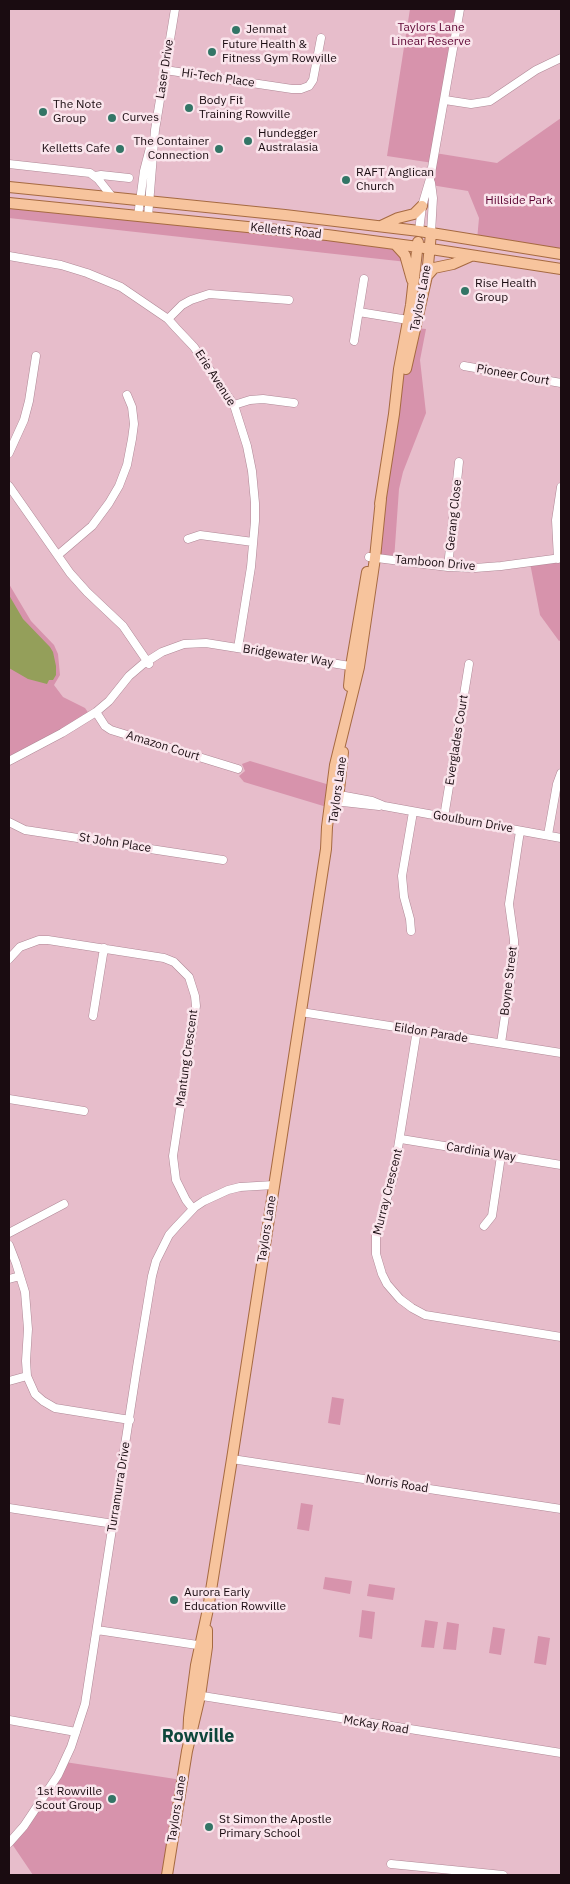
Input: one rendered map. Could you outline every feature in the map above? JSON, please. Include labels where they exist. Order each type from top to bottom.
[{"type":"main road","name":"Kelletts Road","points":[[9,187],[419,231],[561,254]]},
{"type":"main road","name":"Kelletts Road","points":[[9,203],[281,230],[418,247],[561,269]]},
{"type":"main road","points":[[380,227],[398,218],[414,214],[422,206]]},
{"type":"main road","name":"Taylors Lane","points":[[413,321],[419,231]]},
{"type":"main road","name":"Taylors Lane","points":[[167,1875],[326,849],[333,828],[334,798],[343,765],[344,729],[381,499],[399,370],[427,276],[431,233]]},
{"type":"main road","points":[[395,244],[404,255],[414,286]]},
{"type":"main road","points":[[427,276],[434,268],[453,264],[472,255]]},
{"type":"street","name":"Laser Drive","points":[[143,216],[147,157],[156,130],[175,9]]},
{"type":"street","name":"Taylors Lane","points":[[419,231],[422,206],[430,179],[445,100],[460,9]]},
{"type":"street","name":"Hi-Tech Place","points":[[166,70],[301,89],[309,86],[313,80],[322,38]]},
{"type":"street","points":[[445,100],[471,104],[490,101],[536,70],[561,58]]},
{"type":"street","points":[[9,164],[90,173],[95,176],[113,198]]},
{"type":"street","points":[[95,176],[101,174],[129,178]]},
{"type":"street","name":"Taylors Lane","points":[[430,179],[432,198],[431,233]]},
{"type":"street","name":"Erie Avenue","points":[[9,256],[61,265],[121,287],[168,319],[194,347],[234,405],[247,446],[255,503],[253,542],[238,648]]},
{"type":"street","points":[[354,341],[364,279]]},
{"type":"street","points":[[168,319],[182,305],[209,294],[289,300]]},
{"type":"street","points":[[359,312],[413,321]]},
{"type":"street","points":[[9,453],[24,420],[30,401],[36,356]]},
{"type":"street","name":"Pioneer Court","points":[[464,366],[561,383]]},
{"type":"street","points":[[58,555],[92,526],[110,503],[119,486],[127,465],[134,424],[132,408],[127,395]]},
{"type":"street","points":[[234,405],[250,400],[263,399],[294,404]]},
{"type":"street","name":"Gerang Close","points":[[448,567],[459,462]]},
{"type":"street","points":[[9,486],[83,588],[123,626],[148,663]]},
{"type":"street","points":[[560,558],[556,520],[561,487]]},
{"type":"street","points":[[188,539],[200,535],[253,542]]},
{"type":"street","name":"Tamboon Drive","points":[[372,557],[448,567],[501,566],[560,558]]},
{"type":"street","name":"Bridgewater Way","points":[[9,759],[97,714],[110,701],[129,676],[162,652],[184,644],[194,642],[218,645],[355,667]]},
{"type":"street","name":"Everglades Court","points":[[444,817],[469,664]]},
{"type":"street","name":"Amazon Court","points":[[97,714],[110,730],[238,769]]},
{"type":"street","points":[[548,835],[557,784],[561,773]]},
{"type":"street","name":"Goulburn Drive","points":[[334,798],[372,801],[384,806],[413,812],[561,838]]},
{"type":"street","points":[[411,931],[410,919],[404,898],[402,876],[413,812]]},
{"type":"street","name":"St John Place","points":[[9,822],[25,830],[224,860]]},
{"type":"street","name":"Boyne Street","points":[[501,1043],[514,955],[509,898],[520,831]]},
{"type":"street","name":"Mantung Crescent","points":[[9,959],[20,947],[39,940],[48,940],[164,958],[183,969],[193,986],[196,1006],[173,1156],[176,1180],[193,1209]]},
{"type":"street","points":[[93,1016],[104,948]]},
{"type":"street","name":"Eildon Parade","points":[[301,1012],[561,1053]]},
{"type":"street","name":"Murray Crescent","points":[[417,1030],[391,1189],[376,1234],[378,1264],[390,1288],[400,1299],[412,1308],[430,1316],[561,1337]]},
{"type":"street","points":[[9,1099],[84,1111]]},
{"type":"street","name":"Cardinia Way","points":[[400,1139],[561,1165]]},
{"type":"street","points":[[484,1226],[492,1216],[501,1156]]},
{"type":"street","name":"Turramurra Drive","points":[[9,1843],[24,1826],[54,1783],[65,1762],[85,1704],[152,1276],[156,1261],[169,1235],[193,1209],[204,1201],[228,1190],[250,1185],[274,1185]]},
{"type":"street","points":[[9,1233],[64,1204]]},
{"type":"street","points":[[9,1245],[25,1292],[28,1319],[27,1376],[35,1394],[55,1408],[130,1420]]},
{"type":"street","points":[[9,1279],[20,1276]]},
{"type":"street","points":[[9,1381],[27,1376]]},
{"type":"street","name":"Norris Road","points":[[232,1459],[561,1509]]},
{"type":"street","points":[[9,1508],[114,1524]]},
{"type":"street","points":[[97,1630],[203,1646]]},
{"type":"street","name":"McKay Road","points":[[196,1695],[561,1753]]},
{"type":"street","points":[[9,1720],[76,1732]]},
{"type":"street","points":[[390,1864],[502,1875]]},
{"type":"green space","points":[[410,9],[460,9],[435,153],[497,163],[561,118],[561,254],[477,240],[479,218],[468,191],[431,185],[433,163],[387,156]]},
{"type":"green space","points":[[9,203],[395,244],[407,262],[9,218]]},
{"type":"green space","points":[[416,328],[426,329],[420,360],[426,413],[403,472],[399,489],[394,560],[375,558],[394,414]]},
{"type":"green space","points":[[561,558],[561,640],[559,641],[540,615],[530,563]]},
{"type":"green space","points":[[9,584],[31,621],[54,645],[58,654],[60,675],[54,685],[63,697],[85,708],[90,715],[11,760],[9,756]]},
{"type":"green space","points":[[250,761],[333,786],[330,808],[244,782],[239,776],[245,771],[242,764]]},
{"type":"green space","points":[[332,1397],[344,1399],[340,1425],[328,1423]]},
{"type":"green space","points":[[301,1503],[313,1505],[309,1531],[297,1529]]},
{"type":"green space","points":[[325,1577],[352,1581],[350,1594],[323,1589]]},
{"type":"green space","points":[[369,1584],[395,1588],[393,1600],[367,1596]]},
{"type":"green space","points":[[362,1610],[375,1612],[372,1639],[359,1637]]},
{"type":"green space","points":[[425,1620],[438,1622],[434,1648],[421,1647]]},
{"type":"green space","points":[[447,1622],[459,1624],[456,1650],[443,1649]]},
{"type":"green space","points":[[493,1627],[505,1629],[501,1655],[489,1653]]},
{"type":"green space","points":[[538,1636],[550,1638],[546,1665],[534,1663]]},
{"type":"green space","points":[[65,1762],[182,1780],[167,1875],[33,1875],[10,1841]]},
{"type":"shaded area","points":[[9,595],[23,619],[53,652],[56,675],[47,684],[28,679],[9,668]]},
{"type":"place","name":"Jenmat","points":[[236,30]]},
{"type":"place","name":"Future Health & Fitness Gym Rowville","points":[[212,52]]},
{"type":"place","name":"Body Fit Training Rowville","points":[[189,108]]},
{"type":"place","name":"The Note Group","points":[[43,112]]},
{"type":"place","name":"Curves","points":[[112,118]]},
{"type":"place","name":"Hundegger Australasia","points":[[248,141]]},
{"type":"place","name":"Kelletts Cafe","points":[[120,149]]},
{"type":"place","name":"The Container Connection","points":[[219,149]]},
{"type":"place","name":"RAFT Anglican Church","points":[[346,180]]},
{"type":"place","name":"Rise Health Group","points":[[465,291]]},
{"type":"place","name":"Aurora Early Education Rowville","points":[[174,1600]]},
{"type":"place","name":"1st Rowville Scout Group","points":[[112,1799]]},
{"type":"place","name":"St Simon the Apostle Primary School","points":[[209,1827]]},
{"type":"district","name":"Rowville","points":[[198,1737]]},
{"type":"park label","name":"Taylors Lane Linear Reserve","points":[[431,35]]},
{"type":"park label","name":"Hillside Park","points":[[519,201]]}]
